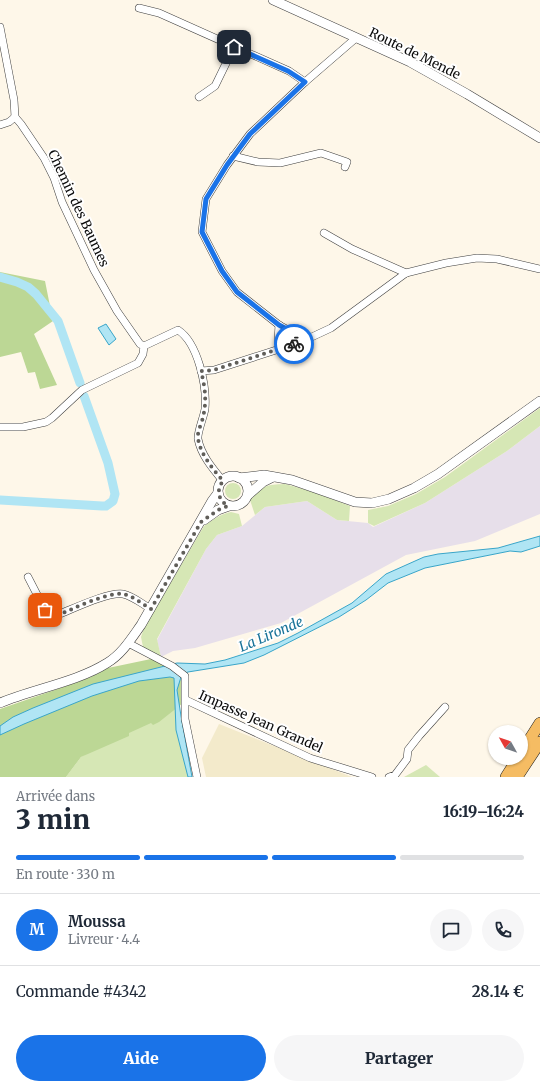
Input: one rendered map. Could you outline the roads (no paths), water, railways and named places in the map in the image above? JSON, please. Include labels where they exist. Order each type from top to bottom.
[{"type":"main road","points":[[528,742],[540,723]]},
{"type":"main road","points":[[517,777],[540,742]]},
{"type":"main road","points":[[506,777],[514,765]]},
{"type":"street","name":"Route de Mende","points":[[273,0],[404,59],[540,138]]},
{"type":"street","points":[[139,8],[159,13],[288,71],[305,82]]},
{"type":"street","points":[[0,27],[14,100],[15,117],[9,122],[0,125]]},
{"type":"street","points":[[301,342],[292,332],[279,325],[237,292],[222,271],[202,232],[206,199],[233,156],[250,134],[305,82],[356,38]]},
{"type":"street","points":[[200,97],[215,86],[234,47]]},
{"type":"street","name":"Chemin des Baumes","points":[[15,117],[44,158],[54,178],[62,202],[104,290],[123,321],[140,344],[144,346]]},
{"type":"street","points":[[233,156],[258,162],[280,163],[320,152],[347,162],[345,167]]},
{"type":"street","points":[[324,233],[352,250],[406,273]]},
{"type":"street","points":[[201,371],[214,370],[280,349],[301,342],[331,328],[406,273],[446,263],[477,258],[497,259],[540,269]]},
{"type":"street","points":[[279,325],[278,340],[280,349]]},
{"type":"street","points":[[0,428],[23,427],[46,422],[82,390],[138,363],[144,354],[144,346],[178,330],[188,339],[194,350],[201,371],[205,397],[204,411],[198,439],[212,468],[223,481]]},
{"type":"street","points":[[0,702],[86,674],[115,657],[128,644],[151,609],[218,493],[220,485],[223,481],[231,477],[239,478],[264,474],[312,486],[355,502],[372,503],[389,499],[414,488],[438,474],[540,401]]},
{"type":"street","points":[[201,522],[218,510],[228,506],[238,506],[242,504],[248,495],[260,484],[273,477]]},
{"type":"street","points":[[239,478],[243,480],[247,487],[248,495]]},
{"type":"street","points":[[218,493],[222,501],[228,506]]},
{"type":"street","points":[[28,577],[45,610],[54,615],[58,615],[100,598],[116,594],[128,596],[151,609]]},
{"type":"street","points":[[128,644],[164,661],[178,669],[185,676],[185,719],[197,777]]},
{"type":"street","name":"Impasse Jean Grandel","points":[[186,700],[310,758],[372,777]]},
{"type":"street","points":[[389,777],[396,775],[407,759],[408,750],[445,707]]},
{"type":"water","points":[[106,324],[116,339],[109,345],[98,328]]},
{"type":"water","points":[[540,536],[540,546],[521,552],[510,551],[425,568],[388,583],[366,600],[339,617],[264,655],[244,663],[188,672],[180,675],[181,677],[177,690],[192,777],[188,777],[176,730],[174,678],[170,677],[139,681],[92,696],[0,735],[0,726],[13,717],[93,684],[177,663],[205,664],[225,660],[278,643],[352,603],[386,574],[424,557],[438,554],[498,548]]},
{"type":"waterway","points":[[0,277],[28,287],[36,294],[58,321],[80,383]]},
{"type":"waterway","points":[[0,500],[102,506],[106,506],[113,501],[115,494],[108,463],[84,396]]},
{"type":"water label","name":"La Lironde","points":[[271,634]]}]
